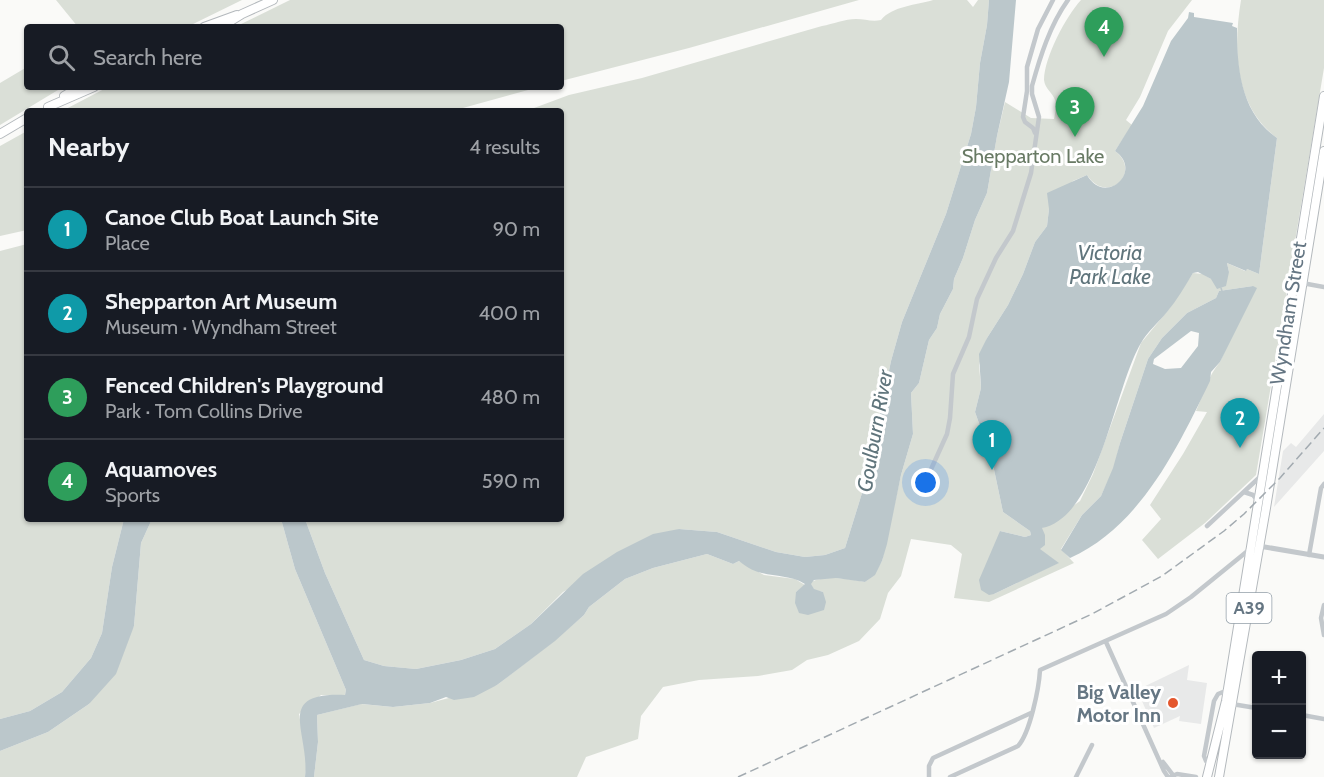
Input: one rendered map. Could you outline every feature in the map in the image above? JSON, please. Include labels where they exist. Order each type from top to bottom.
[{"type":"highway","points":[[220,24],[273,0]]},
{"type":"highway","points":[[46,108],[74,90]]},
{"type":"highway","points":[[46,108],[87,90]]},
{"type":"highway","name":"Wyndham Street","points":[[1269,457],[1293,281],[1320,142],[1324,96]]},
{"type":"highway","points":[[0,134],[24,120]]},
{"type":"highway","name":"Wyndham Street","points":[[1219,777],[1259,546],[1269,457],[1324,151]]},
{"type":"highway","points":[[1293,281],[1302,283]]},
{"type":"highway","name":"Wyndham Street","points":[[1207,777],[1228,690],[1258,501],[1266,475]]},
{"type":"highway","points":[[1250,549],[1259,546]]},
{"type":"street","points":[[1036,135],[1023,120],[1027,67],[1032,44],[1053,0]]},
{"type":"street","points":[[923,487],[949,428],[953,374],[969,337],[977,299],[996,258],[1014,228],[1031,173],[1039,117],[1032,94],[1034,81],[1048,38],[1068,0]]},
{"type":"street","points":[[1025,112],[1029,110],[1037,112]]},
{"type":"street","points":[[1029,125],[1038,122]]},
{"type":"street","points":[[1302,283],[1324,287]]},
{"type":"street","points":[[1207,526],[1266,475]]},
{"type":"street","points":[[1309,555],[1321,488],[1324,484]]},
{"type":"street","points":[[1244,492],[1253,495],[1258,501]]},
{"type":"street","points":[[1259,546],[1324,557]]},
{"type":"street","points":[[950,777],[1018,746],[1024,739],[1040,680],[1040,670],[1166,614],[1191,597],[1250,549]]},
{"type":"street","points":[[1324,605],[1321,618],[1324,635]]},
{"type":"street","points":[[1106,642],[1159,758],[1171,776],[1179,774],[1196,777]]},
{"type":"street","points":[[1211,765],[1204,756],[1213,706],[1216,696],[1228,690]]},
{"type":"street","points":[[1232,704],[1252,707]]},
{"type":"street","points":[[1213,706],[1223,715]]},
{"type":"street","points":[[928,776],[930,762],[933,758],[1031,713]]},
{"type":"street","points":[[1306,716],[1324,719]]},
{"type":"street","points":[[1076,777],[1092,745]]},
{"type":"shaded area","points":[[1324,414],[1324,451],[1274,507],[1283,451],[1291,443],[1296,447]]},
{"type":"shaded area","name":"Big Valley Motor Inn","points":[[1189,665],[1187,680],[1207,683],[1201,724],[1179,721],[1180,716],[1154,728],[1137,690]]},
{"type":"green space","points":[[56,0],[242,0],[193,24],[76,24]]},
{"type":"green space","points":[[290,0],[859,0],[564,80],[564,24],[241,24]]},
{"type":"green space","points":[[933,0],[967,0],[973,7],[978,0],[989,0],[971,134],[946,214],[902,322],[891,361],[867,477],[845,548],[825,555],[805,557],[776,552],[717,532],[679,529],[563,592],[531,624],[495,649],[461,660],[416,669],[384,666],[364,660],[325,573],[306,522],[564,522],[564,108],[534,108],[569,95],[642,78],[822,26],[852,19],[881,20],[898,9]]},
{"type":"green space","name":"Shepparton Lake","points":[[1081,0],[1192,0],[1168,31],[1140,97],[1126,120],[1132,125],[1115,151],[1123,159],[1124,176],[1112,187],[1095,184],[1087,175],[1073,181],[1049,209],[1047,226],[1035,242],[1008,305],[987,338],[979,365],[981,388],[975,412],[992,460],[1003,512],[1030,531],[1031,535],[1025,537],[1000,531],[994,594],[1058,563],[1039,549],[1042,528],[1080,501],[1093,474],[1141,343],[1169,309],[1193,273],[1203,274],[1211,279],[1229,272],[1227,263],[1259,274],[1277,138],[1252,110],[1240,75],[1237,38],[1241,0],[1324,0],[1324,68],[1256,475],[1205,523],[1158,559],[1142,540],[1161,519],[1150,505],[1207,412],[1196,411],[1253,286],[1219,291],[1216,298],[1187,313],[1162,338],[1148,359],[1114,468],[1101,496],[1082,515],[1061,549],[1074,563],[989,602],[954,598],[962,554],[951,545],[911,539],[901,576],[888,593],[880,619],[859,641],[828,655],[807,660],[792,670],[758,676],[699,680],[663,687],[641,716],[638,739],[586,757],[577,777],[314,777],[318,742],[317,715],[361,704],[393,707],[430,703],[497,685],[554,641],[584,615],[589,607],[625,579],[653,568],[707,554],[733,564],[739,561],[764,575],[795,579],[805,585],[796,592],[823,592],[814,590],[810,583],[815,580],[837,578],[865,582],[874,575],[882,561],[901,475],[913,434],[911,393],[919,383],[929,340],[937,328],[940,314],[953,289],[954,279],[987,193],[1005,102],[1031,118],[1054,119],[1056,102],[1045,83],[1045,71],[1057,38]]},
{"type":"green space","points":[[24,69],[24,90],[58,90],[28,108],[24,108],[24,111],[0,125],[0,83]]},
{"type":"green space","points":[[102,90],[528,90],[463,108],[68,108]]},
{"type":"green space","points":[[24,133],[24,231],[0,236],[0,146]]},
{"type":"green space","points":[[24,245],[24,522],[123,522],[112,567],[102,633],[91,658],[62,692],[30,711],[0,719],[0,251]]},
{"type":"green space","points":[[151,522],[282,522],[295,569],[346,690],[345,696],[321,695],[299,714],[307,761],[305,777],[0,777],[0,751],[48,732],[89,704],[134,626],[141,543]]},
{"type":"water","points":[[989,0],[1016,0],[1009,82],[987,193],[954,279],[953,289],[940,314],[937,328],[929,340],[919,383],[911,393],[913,434],[901,475],[887,544],[875,575],[865,582],[836,578],[814,580],[811,584],[814,589],[823,592],[826,602],[824,610],[808,615],[799,613],[795,603],[796,592],[805,584],[789,578],[764,574],[739,561],[733,564],[707,554],[653,568],[625,579],[589,607],[584,615],[555,641],[497,685],[474,697],[454,700],[446,697],[430,703],[393,707],[362,704],[317,715],[318,742],[314,777],[305,777],[300,718],[302,708],[309,700],[323,696],[345,695],[346,690],[295,569],[282,522],[306,522],[325,573],[364,660],[384,666],[416,669],[461,660],[495,649],[531,624],[583,574],[617,552],[653,534],[679,529],[717,532],[776,552],[805,557],[825,555],[845,548],[867,477],[891,361],[902,322],[946,214],[971,134]]},
{"type":"water","name":"Victoria Park Lake","points":[[1189,12],[1194,13],[1194,17],[1233,23],[1232,26],[1237,28],[1238,59],[1243,89],[1256,116],[1277,138],[1259,274],[1227,263],[1229,272],[1226,286],[1217,289],[1211,279],[1198,272],[1193,273],[1171,307],[1141,343],[1131,363],[1103,448],[1078,501],[1062,519],[1042,528],[1045,545],[1040,549],[1059,563],[989,595],[981,590],[979,580],[1000,531],[1025,537],[1031,535],[1030,531],[1003,512],[992,460],[975,412],[981,388],[979,354],[1008,305],[1035,242],[1047,226],[1049,209],[1047,193],[1087,175],[1095,184],[1103,188],[1111,187],[1124,176],[1123,159],[1115,151],[1143,106],[1171,41],[1188,18]]},
{"type":"water","points":[[1253,286],[1257,288],[1220,362],[1211,372],[1210,381],[1185,432],[1155,482],[1137,505],[1095,544],[1070,558],[1061,550],[1082,515],[1101,496],[1113,468],[1148,359],[1162,338],[1187,313],[1216,298],[1219,291]],"holes":[[[1191,331],[1199,333],[1198,346],[1181,368],[1165,369],[1153,364],[1154,359]]]},
{"type":"water","points":[[123,522],[151,522],[141,543],[134,626],[116,674],[89,704],[48,732],[0,751],[0,719],[30,711],[62,692],[91,658],[102,633],[112,567]]},
{"type":"railway","points":[[738,777],[1092,614],[1162,576],[1244,514],[1280,478],[1324,428]]},
{"type":"place","name":"Aquamoves","points":[[1104,57]]},
{"type":"place","name":"Fenced Children's Playground","points":[[1075,137]]},
{"type":"place","name":"Shepparton Art Museum","points":[[1240,448]]},
{"type":"place","name":"Canoe Club Boat Launch Site","points":[[992,470]]},
{"type":"place","name":"Big Valley Motor Inn","points":[[1173,703]]},
{"type":"water label","name":"Goulburn River","points":[[875,431]]}]
